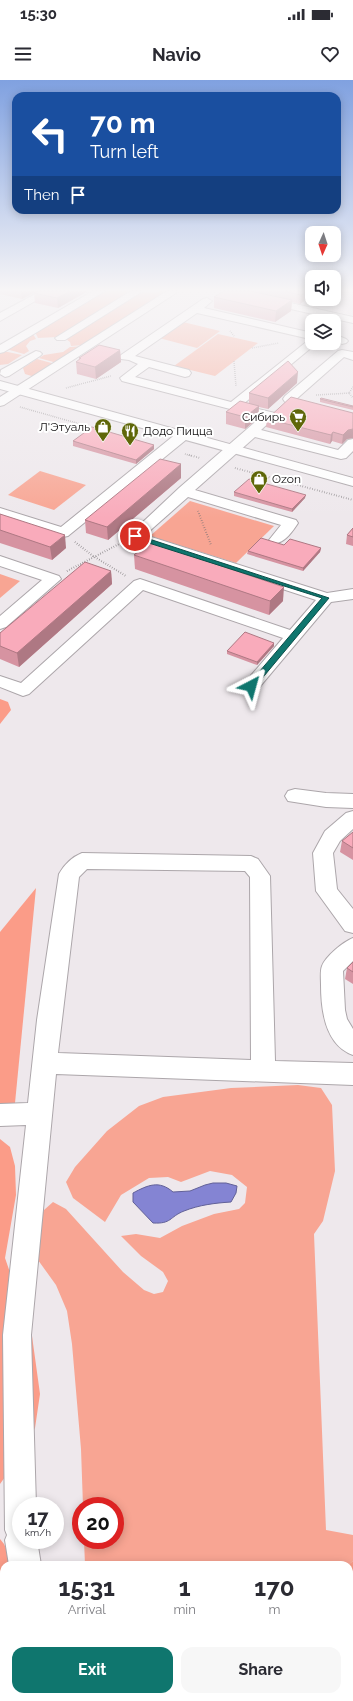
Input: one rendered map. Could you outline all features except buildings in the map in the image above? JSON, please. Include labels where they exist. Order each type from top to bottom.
[{"type":"main road","points":[[2,379],[18,390],[353,482]]},
{"type":"street","points":[[2,379],[19,367]]},
{"type":"street","points":[[0,402],[56,367]]},
{"type":"street","points":[[126,378],[142,367]]},
{"type":"street","points":[[161,367],[185,373]]},
{"type":"street","points":[[235,404],[281,367]]},
{"type":"street","points":[[328,367],[295,399],[270,416],[135,536],[326,598],[353,594]]},
{"type":"street","points":[[126,378],[235,404],[270,416]]},
{"type":"street","points":[[252,432],[347,457]]},
{"type":"street","points":[[0,512],[63,533],[182,436]]},
{"type":"street","points":[[322,473],[347,457],[353,443]]},
{"type":"street","points":[[150,462],[164,466]]},
{"type":"street","points":[[186,473],[200,477]]},
{"type":"street","points":[[184,491],[291,523],[276,540]]},
{"type":"street","points":[[0,561],[53,579]]},
{"type":"street","points":[[0,624],[53,579]]},
{"type":"street","points":[[0,681],[23,690],[140,584],[292,636]]},
{"type":"street","points":[[251,686],[292,636],[326,598]]},
{"type":"street","points":[[295,796],[326,800],[353,801]]},
{"type":"street","points":[[353,818],[332,836],[323,853],[327,891],[353,925]]},
{"type":"street","points":[[20,1497],[17,1335],[44,1063],[69,874],[82,861],[251,864],[260,876],[263,1071]]},
{"type":"street","points":[[353,947],[332,968],[334,1015],[344,1036],[353,1044]]},
{"type":"street","points":[[44,1063],[353,1074]]},
{"type":"street","points":[[0,1115],[39,1114]]},
{"type":"street","points":[[22,1549],[24,1561]]},
{"type":"path","points":[[234,367],[235,404]]},
{"type":"path","points":[[64,389],[112,376],[126,378]]},
{"type":"path","points":[[350,393],[353,387]]},
{"type":"path","points":[[295,399],[303,396],[350,393]]},
{"type":"path","points":[[350,393],[353,398]]},
{"type":"path","points":[[197,509],[217,563]]},
{"type":"path","points":[[63,533],[93,556],[140,584]]},
{"type":"path","points":[[53,579],[93,556],[135,536]]},
{"type":"shaded area","points":[[25,367],[51,367],[35,377],[25,374],[23,368]]},
{"type":"shaded area","points":[[177,367],[227,367],[215,376]]},
{"type":"shaded area","points":[[40,471],[86,485],[54,510],[8,495]]},
{"type":"shaded area","points":[[190,501],[274,526],[236,563],[150,536]]},
{"type":"shaded area","points":[[0,574],[20,581],[0,598]]},
{"type":"shaded area","points":[[0,699],[8,702],[11,710],[0,724]]},
{"type":"shaded area","points":[[36,888],[15,1103],[0,1104],[0,932]]},
{"type":"shaded area","points":[[298,1085],[321,1088],[332,1105],[335,1171],[323,1221],[314,1234],[326,1530],[353,1535],[353,1561],[85,1561],[84,1549],[124,1549],[124,1497],[83,1497],[81,1449],[72,1344],[67,1311],[56,1285],[38,1260],[36,1227],[44,1210],[53,1202],[66,1209],[123,1272],[144,1290],[154,1294],[163,1292],[168,1281],[163,1272],[141,1256],[121,1236],[136,1234],[160,1238],[182,1226],[214,1214],[239,1209],[245,1203],[247,1187],[232,1175],[210,1171],[181,1182],[168,1177],[149,1178],[121,1195],[105,1222],[73,1198],[66,1182],[75,1167],[107,1131],[139,1106],[163,1097],[231,1088]]},
{"type":"shaded area","points":[[0,1139],[10,1147],[15,1166],[16,1195],[5,1258],[32,1336],[40,1394],[35,1428],[20,1456],[0,1484]]},
{"type":"shaded area","points":[[213,1183],[226,1183],[237,1186],[236,1193],[231,1202],[195,1207],[179,1213],[170,1220],[164,1222],[153,1223],[133,1202],[133,1193],[153,1185],[163,1186],[173,1192],[190,1191]]},
{"type":"shaded area","points":[[0,1539],[12,1561],[0,1561]]},
{"type":"place","name":"Сибирь","points":[[298,432]]},
{"type":"place","name":"Л'Этуаль","points":[[103,442]]},
{"type":"place","name":"Додо Пицца","points":[[130,446]]},
{"type":"place","name":"Ozon","points":[[259,494]]},
{"type":"route","points":[[135,536],[326,598],[292,636],[251,686]]}]
